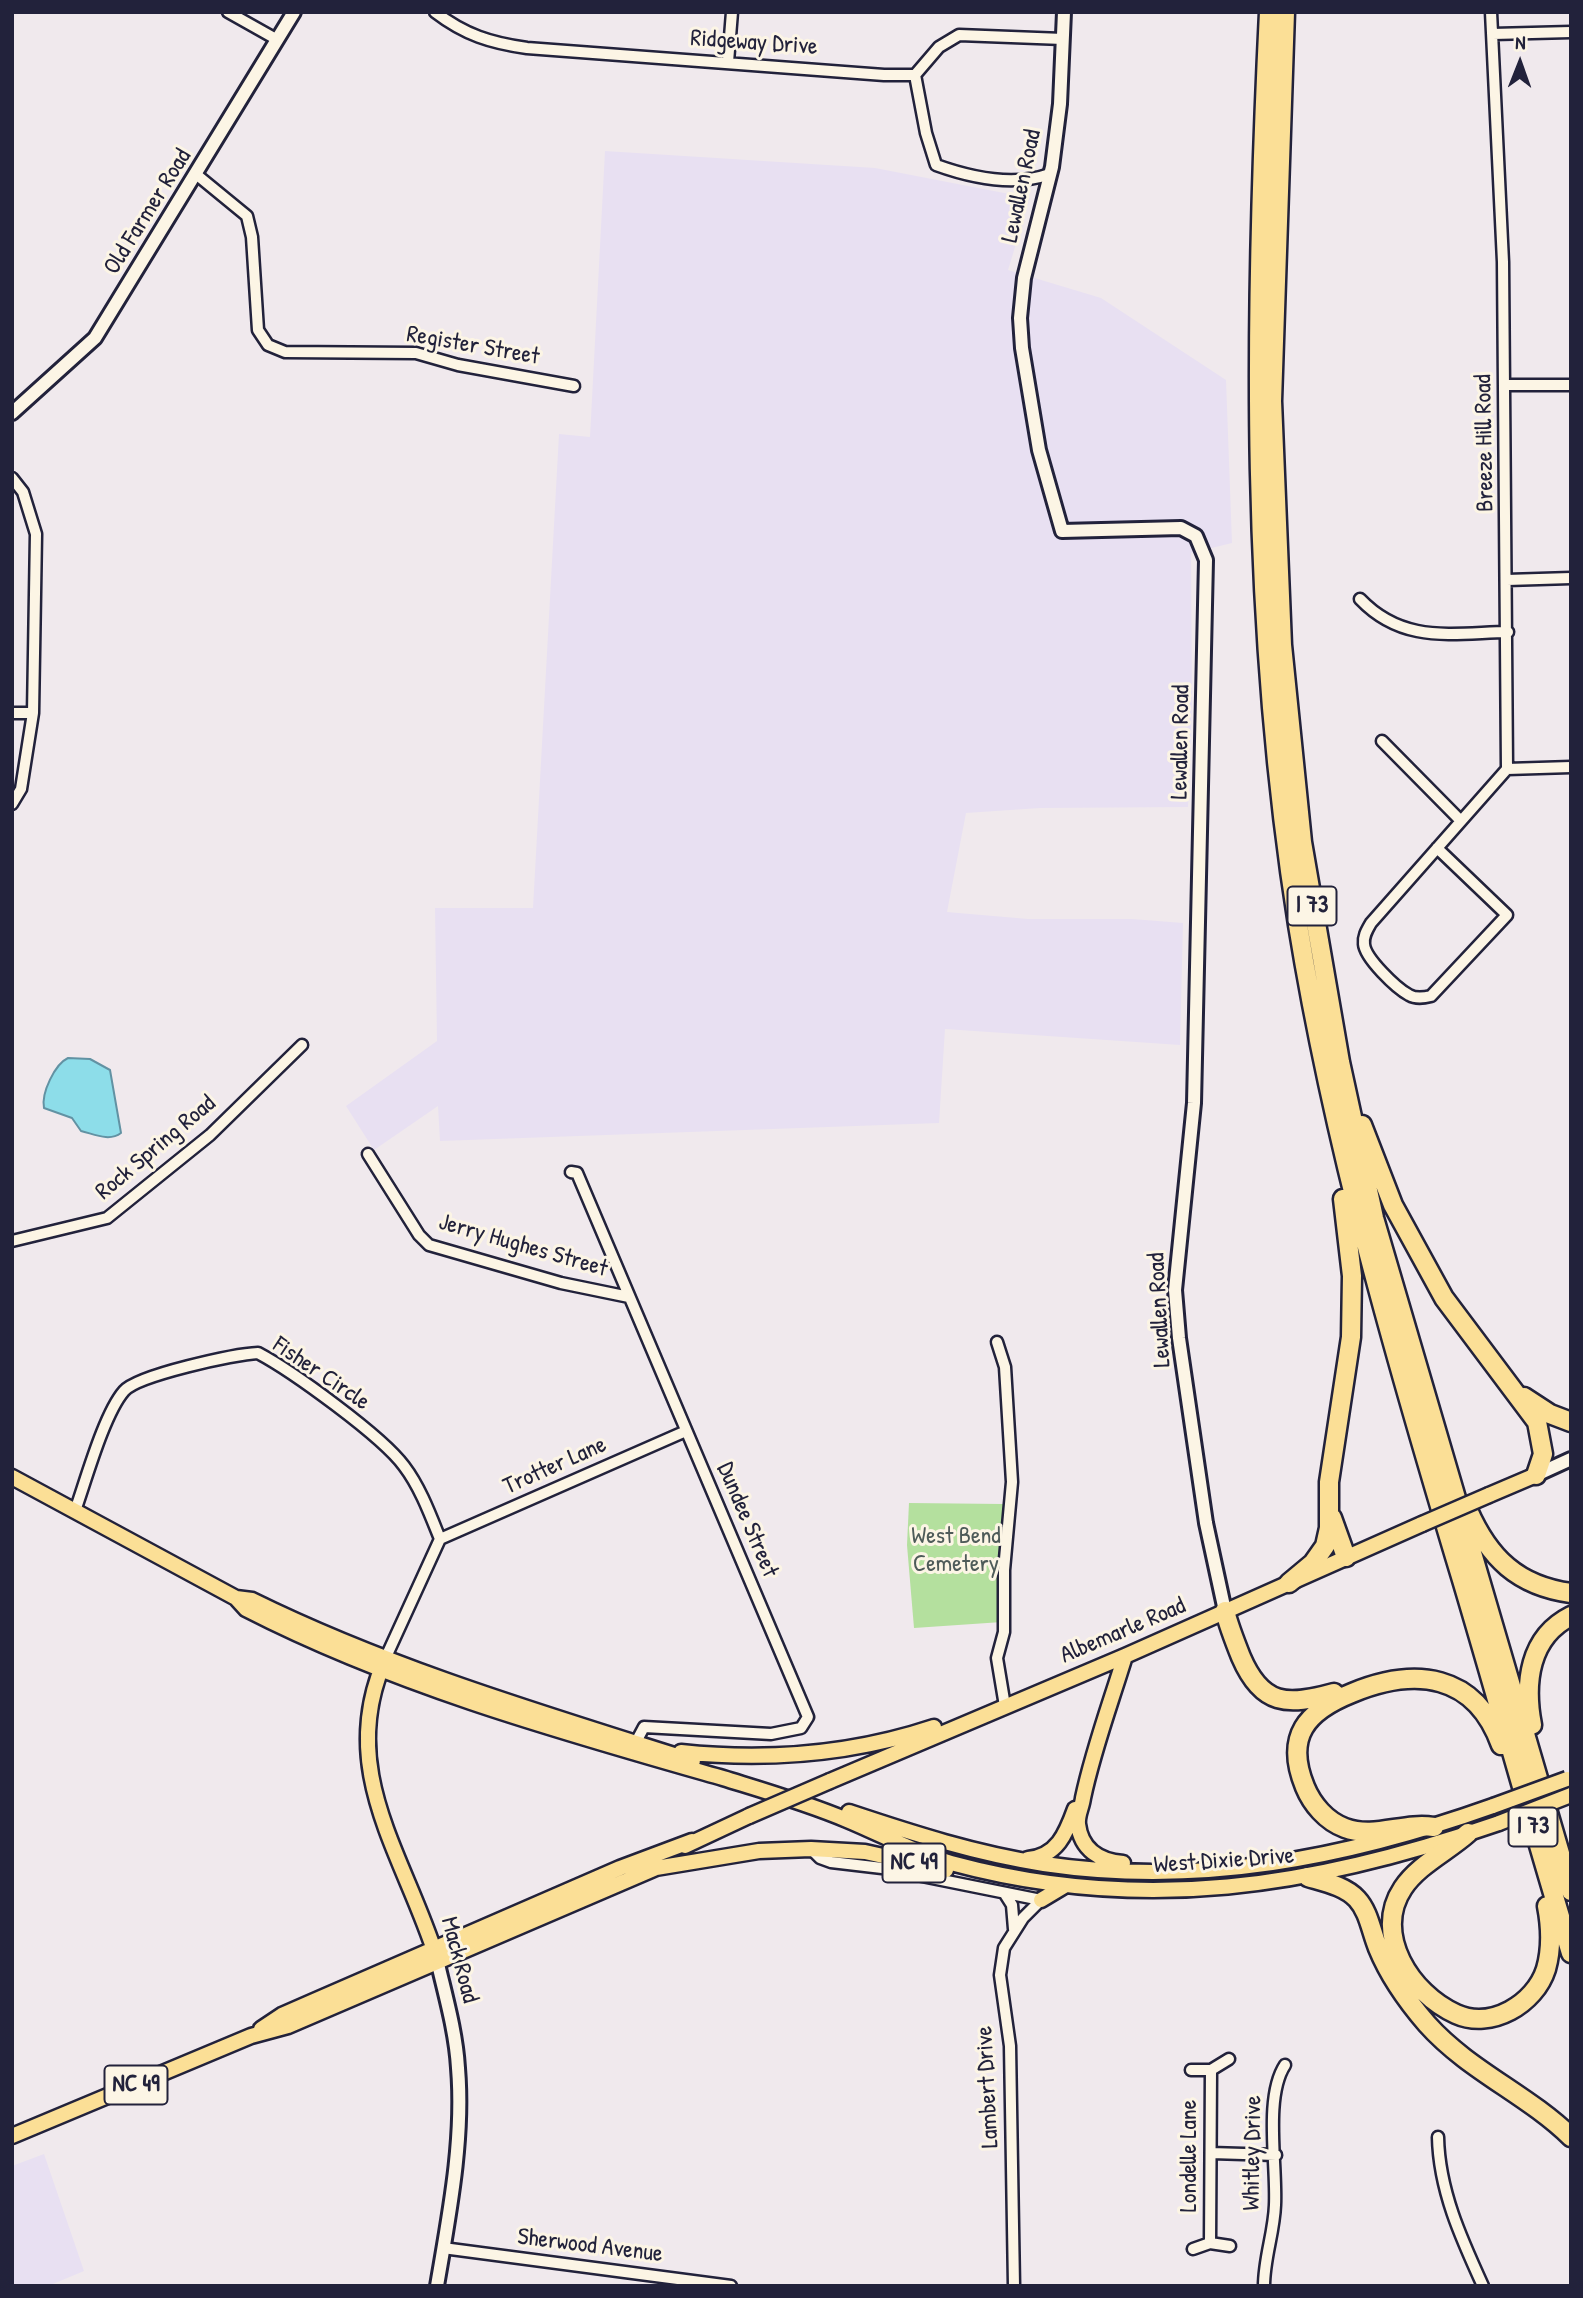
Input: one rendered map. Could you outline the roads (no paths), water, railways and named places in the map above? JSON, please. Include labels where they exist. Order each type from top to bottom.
[{"type":"highway","name":"I 73","points":[[1269,12],[1257,302],[1261,562],[1281,794],[1298,923],[1330,1099],[1351,1192],[1403,1382],[1571,1953]]},
{"type":"highway","name":"I 73","points":[[1285,12],[1272,401],[1280,620],[1302,842],[1340,1062],[1374,1218],[1570,1888]]},
{"type":"highway","points":[[1340,1062],[1374,1160],[1419,1256],[1477,1346],[1518,1393],[1537,1422],[1543,1454],[1536,1475]]},
{"type":"highway","points":[[1289,1583],[1313,1563],[1325,1546],[1333,1455],[1351,1337],[1352,1276],[1330,1099]]},
{"type":"highway","points":[[1518,1393],[1550,1414],[1571,1422]]},
{"type":"highway","points":[[1442,1453],[1454,1468],[1476,1528],[1497,1559],[1529,1583],[1571,1593]]},
{"type":"highway","points":[[1329,1508],[1346,1558]]},
{"type":"highway","points":[[1225,1611],[1249,1675],[1270,1696],[1298,1701],[1419,1677],[1453,1687],[1482,1710],[1517,1772]]},
{"type":"highway","points":[[1536,1773],[1540,1756],[1528,1703],[1531,1668],[1545,1637],[1571,1616]]},
{"type":"highway","points":[[1364,1686],[1322,1706],[1304,1724],[1298,1753],[1306,1789],[1324,1815],[1355,1831],[1379,1833],[1416,1824],[1434,1827]]},
{"type":"highway","points":[[1468,1833],[1420,1869],[1404,1887],[1395,1904],[1391,1923],[1394,1944],[1411,1976],[1436,2002],[1457,2015],[1477,2019],[1499,2016],[1518,2006],[1534,1991],[1545,1973],[1549,1954],[1549,1882]]},
{"type":"highway","points":[[1308,1877],[1334,1885],[1356,1898],[1367,1913],[1379,1949],[1394,1977],[1407,1998],[1445,2042],[1481,2073],[1544,2113],[1571,2137]]},
{"type":"main road","name":"Albemarle Road","points":[[434,1949],[1125,1656],[1536,1475]]},
{"type":"main road","points":[[12,1477],[236,1598],[252,1600],[383,1663],[517,1717],[874,1826]]},
{"type":"main road","points":[[1125,1656],[1084,1789],[1078,1824],[1087,1847],[1105,1860],[1139,1864],[1158,1871]]},
{"type":"main road","points":[[383,1663],[660,1749],[874,1826]]},
{"type":"main road","name":"Mack Road","points":[[383,1663],[369,1715],[369,1774],[383,1825],[424,1917],[438,1964]]},
{"type":"main road","points":[[660,1749],[743,1755],[828,1752],[898,1739],[939,1725],[963,1723]]},
{"type":"main road","name":"West Dixie Drive","points":[[874,1826],[1021,1860],[1078,1868],[1158,1871],[1245,1867],[1315,1858],[1434,1827],[1569,1778]]},
{"type":"main road","points":[[1021,1860],[1044,1856],[1057,1846],[1084,1789]]},
{"type":"main road","name":"West Dixie Drive","points":[[874,1826],[951,1863],[1015,1877],[1066,1885],[1177,1890],[1308,1877],[1368,1864],[1499,1823],[1571,1796]]},
{"type":"main road","name":"Albemarle Road","points":[[639,1873],[645,1866],[692,1841]]},
{"type":"main road","name":"NC 49","points":[[15,2137],[251,2036],[288,2026],[438,1964],[639,1873],[705,1858],[811,1849],[865,1852],[1000,1882],[1015,1877]]},
{"type":"main road","points":[[1041,1900],[1066,1885]]},
{"type":"main road","name":"NC 49","points":[[251,2036],[282,2015],[434,1949]]},
{"type":"street","points":[[228,12],[276,39]]},
{"type":"street","name":"Old Farmer Road","points":[[12,413],[95,338],[197,175],[294,12]]},
{"type":"street","name":"Ridgeway Drive","points":[[435,12],[457,29],[485,42],[527,48],[915,75]]},
{"type":"street","points":[[728,62],[732,12]]},
{"type":"street","name":"Lewallen Road","points":[[1064,12],[1059,104],[1050,174],[1024,278],[1020,318],[1022,348],[1039,450],[1062,531],[1181,528],[1196,536],[1206,560],[1194,1103],[1175,1290],[1179,1338],[1206,1523],[1225,1611]]},
{"type":"street","name":"Breeze Hill Road","points":[[1491,12],[1505,385],[1507,769]]},
{"type":"street","points":[[1493,34],[1571,32]]},
{"type":"street","points":[[1050,174],[1034,180],[1006,181],[972,176],[936,165],[929,145],[915,75],[939,47],[959,35],[1063,39]]},
{"type":"street","name":"Register Street","points":[[197,175],[247,216],[252,237],[258,330],[268,345],[285,352],[416,354],[458,365],[574,386]]},
{"type":"street","points":[[1505,385],[1571,386]]},
{"type":"street","points":[[12,478],[23,492],[36,534],[33,713],[21,789],[12,804]]},
{"type":"street","points":[[1507,580],[1571,578]]},
{"type":"street","points":[[1360,599],[1373,613],[1406,631],[1508,632]]},
{"type":"street","points":[[12,713],[33,713]]},
{"type":"street","points":[[1382,741],[1461,821]]},
{"type":"street","points":[[1437,848],[1507,915],[1431,996],[1422,999],[1409,995],[1370,960],[1364,947],[1364,935],[1437,848],[1507,769],[1571,767]]},
{"type":"street","name":"Rock Spring Road","points":[[12,1241],[107,1218],[210,1135],[302,1045]]},
{"type":"street","name":"Jerry Hughes Street","points":[[368,1154],[419,1235],[429,1245],[561,1283],[629,1297]]},
{"type":"street","name":"Dundee Street","points":[[571,1172],[577,1172],[808,1717],[801,1728],[771,1734],[644,1727],[636,1742]]},
{"type":"street","points":[[998,1342],[1005,1367],[1012,1482],[1004,1570],[1004,1632],[997,1658],[1005,1706]]},
{"type":"street","name":"Fisher Circle","points":[[75,1511],[112,1411],[124,1391],[167,1373],[244,1353],[258,1353],[373,1436],[403,1463],[415,1482],[440,1539]]},
{"type":"street","name":"Trotter Lane","points":[[440,1539],[687,1431]]},
{"type":"street","name":"Albemarle Road","points":[[1536,1475],[1571,1460]]},
{"type":"street","points":[[383,1663],[440,1539]]},
{"type":"street","points":[[811,1849],[820,1858],[831,1862],[882,1868],[1041,1900]]},
{"type":"street","points":[[1005,1894],[1012,1905],[1014,1931]]},
{"type":"street","name":"Lambert Drive","points":[[1014,2286],[1010,2046],[1000,1975],[1004,1948],[1014,1931],[1041,1900]]},
{"type":"street","name":"Mack Road","points":[[437,2286],[457,2152],[458,2070],[438,1964]]},
{"type":"street","points":[[1191,2070],[1211,2070],[1229,2059]]},
{"type":"street","name":"Whitley Drive","points":[[1264,2286],[1264,2260],[1275,2208],[1274,2085],[1285,2065]]},
{"type":"street","name":"Londelle Lane","points":[[1210,2244],[1211,2070]]},
{"type":"street","points":[[1438,2137],[1450,2204],[1483,2286]]},
{"type":"street","points":[[1211,2153],[1276,2155]]},
{"type":"street","points":[[1193,2249],[1210,2244],[1230,2246]]},
{"type":"street","name":"Sherwood Avenue","points":[[443,2248],[731,2286]]},
{"type":"water","points":[[68,1058],[90,1059],[110,1070],[121,1133],[106,1137],[81,1131],[72,1118],[44,1108],[50,1080],[58,1066]]},
{"type":"park label","name":"West Bend Cemetery","points":[[956,1551]]}]
